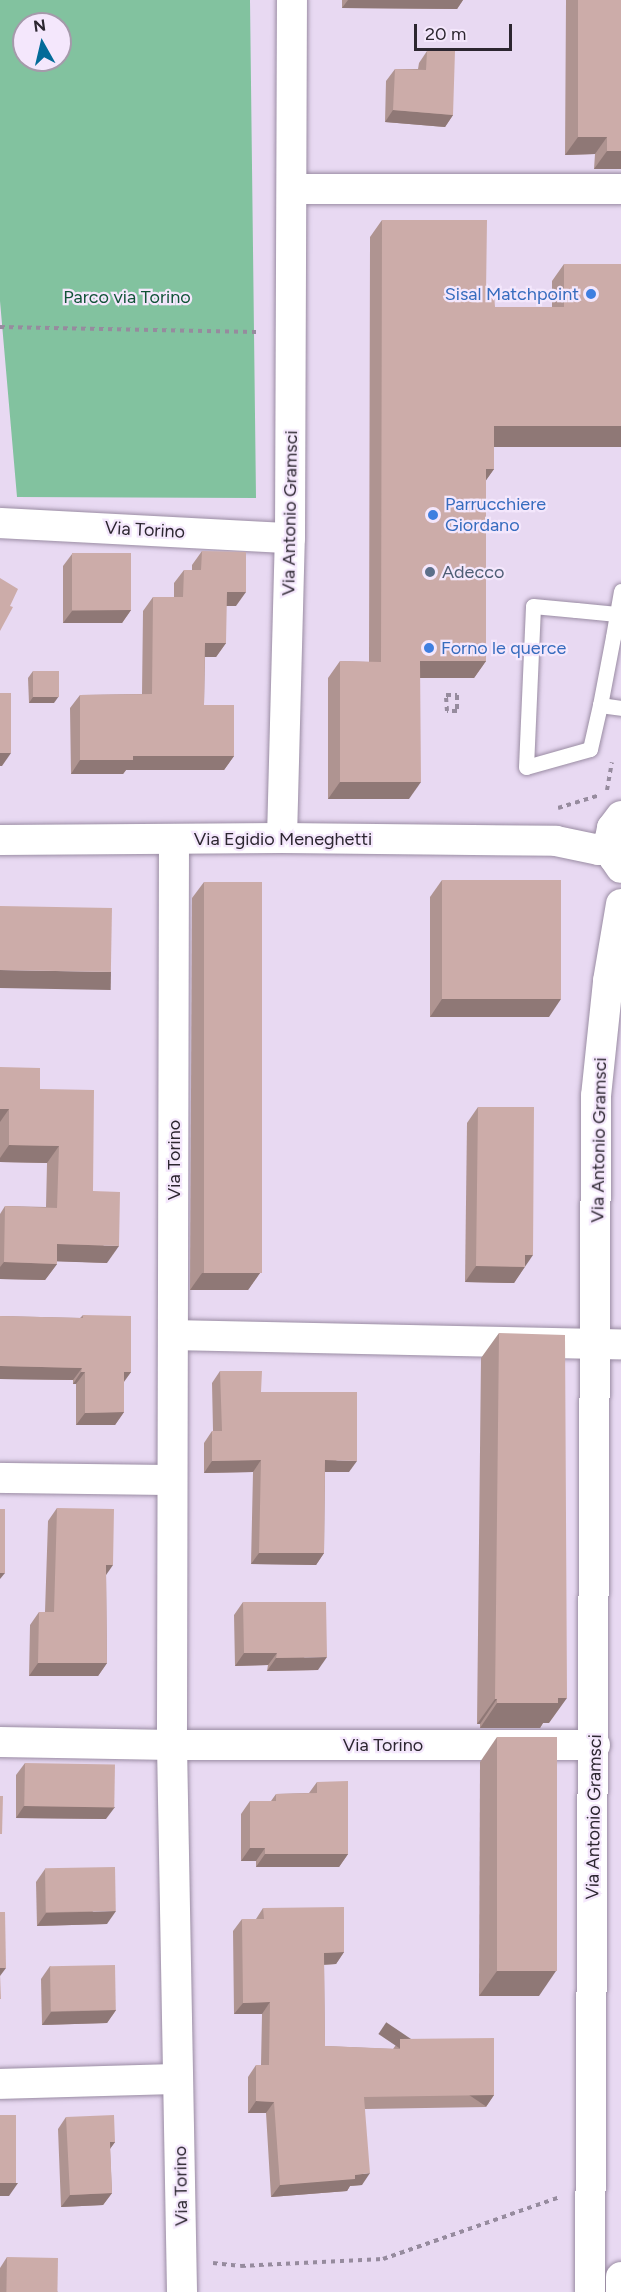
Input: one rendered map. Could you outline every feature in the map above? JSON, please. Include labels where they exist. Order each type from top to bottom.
[{"type":"street","name":"Via Antonio Gramsci","points":[[282,838],[290,538],[292,0]]},
{"type":"street","points":[[293,189],[621,189]]},
{"type":"street","name":"Via Torino","points":[[0,523],[290,538]]},
{"type":"street","points":[[616,859],[612,828],[620,817]]},
{"type":"street","name":"Via Egidio Meneghetti","points":[[566,842],[620,817]]},
{"type":"street","name":"Via Egidio Meneghetti","points":[[0,840],[282,838],[566,842],[599,850],[616,859]]},
{"type":"street","name":"Via Torino","points":[[174,839],[172,1745],[182,2292]]},
{"type":"street","name":"Via Antonio Gramsci","points":[[590,2292],[595,1744],[609,1343],[596,1096],[608,981],[621,904]]},
{"type":"street","points":[[174,1335],[609,1343]]},
{"type":"street","points":[[0,1478],[172,1480]]},
{"type":"street","name":"Via Torino","points":[[0,1742],[172,1745],[595,1744]]},
{"type":"street","points":[[0,2084],[178,2079]]},
{"type":"street","points":[[621,2277],[621,2292]]},
{"type":"lane","points":[[619,614],[533,606],[526,767],[590,749],[619,614],[621,591]]},
{"type":"lane","points":[[600,705],[621,708]]},
{"type":"path","points":[[0,327],[292,333]]},
{"type":"path","points":[[447,695],[457,695],[457,711],[447,711],[447,695]]},
{"type":"path","points":[[557,809],[607,792],[613,758]]},
{"type":"path","points":[[182,2259],[241,2266],[383,2259],[592,2186]]},
{"type":"green space","name":"Parco via Torino","points":[[0,0],[250,0],[256,498],[17,497],[0,301]]},
{"type":"building","points":[[578,0],[621,0],[621,151],[607,151],[607,137],[578,137]]},
{"type":"building","points":[[427,51],[455,51],[453,115],[393,110],[395,69],[426,70]]},
{"type":"building","points":[[382,220],[487,220],[486,293],[494,293],[495,307],[564,307],[564,264],[621,264],[621,426],[494,426],[494,469],[486,469],[486,661],[420,661],[421,782],[340,782],[340,661],[381,662]]},
{"type":"building","points":[[202,551],[246,552],[246,592],[227,592],[226,643],[205,643],[204,705],[234,705],[234,756],[133,756],[133,760],[80,760],[80,695],[152,694],[153,597],[183,597],[184,570],[201,570]]},
{"type":"building","points":[[72,553],[131,553],[131,610],[72,610]]},
{"type":"building","points":[[0,578],[18,589],[10,606],[13,607],[0,631]]},
{"type":"building","points":[[33,671],[59,671],[59,697],[33,697]]},
{"type":"building","points":[[0,693],[11,693],[11,753],[0,753]]},
{"type":"building","points":[[442,880],[561,880],[561,999],[442,999]]},
{"type":"building","points":[[204,882],[262,882],[262,1273],[204,1273]]},
{"type":"building","points":[[0,906],[112,908],[111,972],[0,970]]},
{"type":"building","points":[[0,1067],[40,1068],[40,1089],[94,1090],[93,1191],[120,1192],[119,1246],[57,1244],[57,1264],[4,1262],[5,1206],[57,1208],[59,1146],[9,1145],[9,1109],[0,1109]]},
{"type":"building","points":[[478,1107],[534,1107],[533,1255],[525,1255],[525,1267],[476,1266]]},
{"type":"building","points":[[83,1315],[131,1316],[131,1372],[124,1372],[124,1412],[85,1413],[85,1372],[81,1372],[82,1368],[0,1366],[0,1316],[83,1318]]},
{"type":"building","points":[[499,1333],[565,1335],[567,1698],[558,1698],[558,1703],[497,1703],[495,1699]]},
{"type":"building","points":[[220,1371],[262,1371],[261,1392],[357,1392],[357,1461],[325,1460],[324,1553],[259,1553],[261,1460],[212,1461],[212,1431],[222,1431]]},
{"type":"building","points":[[57,1508],[114,1509],[113,1565],[106,1565],[107,1663],[38,1663],[39,1612],[54,1612]]},
{"type":"building","points":[[0,1509],[5,1509],[5,1573],[0,1573]]},
{"type":"building","points":[[243,1602],[326,1602],[327,1657],[276,1658],[277,1653],[244,1653]]},
{"type":"building","points":[[497,1737],[557,1737],[557,1971],[497,1971]]},
{"type":"building","points":[[25,1763],[115,1765],[114,1808],[24,1806]]},
{"type":"building","points":[[348,1781],[348,1854],[265,1854],[265,1848],[250,1848],[250,1801],[276,1801],[276,1794],[317,1793],[317,1782]]},
{"type":"building","points":[[0,1796],[3,1796],[2,1834],[0,1834]]},
{"type":"building","points":[[115,1867],[116,1911],[46,1912],[45,1868]]},
{"type":"building","points":[[344,1907],[344,1952],[324,1953],[325,2046],[400,2049],[400,2039],[494,2038],[494,2095],[364,2097],[370,2173],[355,2175],[355,2179],[280,2185],[274,2102],[256,2101],[256,2065],[269,2065],[270,2002],[243,2003],[242,1919],[264,1919],[263,1908]]},
{"type":"building","points":[[0,1912],[5,1912],[6,1968],[0,1968]]},
{"type":"building","points":[[115,1965],[116,2010],[51,2011],[50,1966]]},
{"type":"building","points":[[0,2115],[16,2115],[16,2183],[0,2183]]},
{"type":"building","points":[[114,2115],[115,2142],[110,2142],[112,2193],[70,2195],[66,2117]]},
{"type":"building","points":[[7,2257],[58,2258],[57,2292],[6,2292]]},
{"type":"place","name":"Sisal Matchpoint","points":[[591,294]]},
{"type":"place","name":"Parrucchiere Giordano","points":[[433,515]]},
{"type":"place","name":"Adecco","points":[[430,572]]},
{"type":"place","name":"Forno le querce","points":[[429,648]]}]
